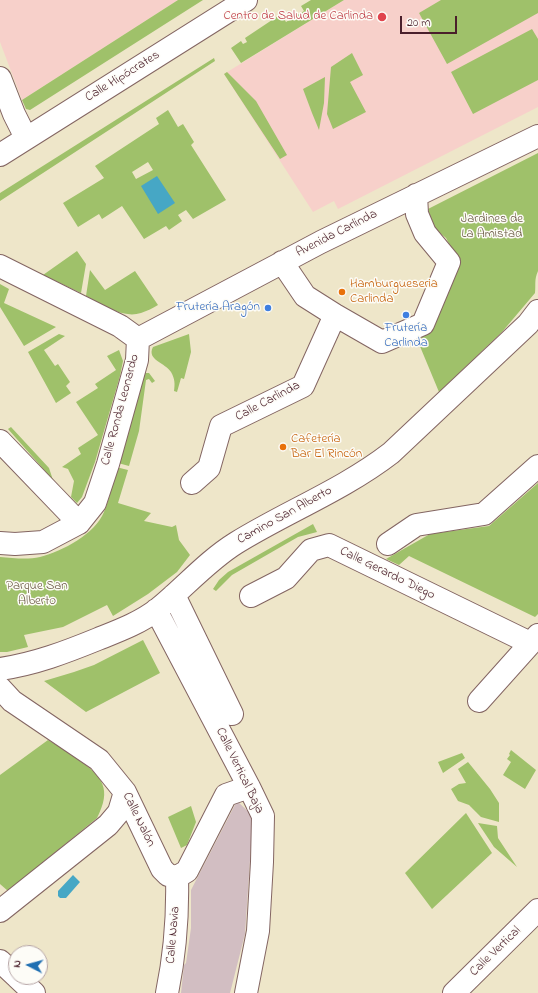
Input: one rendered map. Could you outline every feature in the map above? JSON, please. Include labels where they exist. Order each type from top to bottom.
[{"type":"street","name":"Calle Hipócrates","points":[[0,155],[246,0]]},
{"type":"street","points":[[0,78],[14,114],[26,138]]},
{"type":"street","name":"Avenida Carlinda","points":[[138,339],[282,262],[538,136]]},
{"type":"street","points":[[282,262],[305,296],[382,342],[423,324],[449,262],[425,233],[417,214],[416,195]]},
{"type":"street","name":"Calle Ronda Leonardo","points":[[0,266],[120,326],[138,339],[137,360],[108,464],[95,503],[79,523],[43,542],[0,544]]},
{"type":"street","name":"Camino San Alberto","points":[[0,669],[19,666],[57,656],[138,622],[156,610],[215,558],[236,543],[381,461],[528,324],[538,311]]},
{"type":"street","name":"Calle Carlinda","points":[[192,483],[209,468],[221,426],[303,386],[335,315]]},
{"type":"street","points":[[0,441],[79,523]]},
{"type":"street","points":[[388,544],[416,526],[484,514],[538,466]]},
{"type":"street","name":"Calle Gerardo Diego","points":[[251,596],[286,578],[312,550],[329,546],[534,639]]},
{"type":"street","name":"Calle Vertical Baja","points":[[174,595],[232,714]]},
{"type":"street","name":"Calle Vertical Baja","points":[[156,610],[263,816],[258,931],[246,993]]},
{"type":"street","points":[[479,701],[534,639]]},
{"type":"street","name":"Calle Nalón","points":[[0,688],[12,701],[99,760],[125,792],[162,869],[168,875],[177,877]]},
{"type":"street","points":[[177,877],[187,871],[226,795],[249,787]]},
{"type":"street","points":[[0,911],[108,824],[119,812],[125,792]]},
{"type":"street","name":"Calle Navia","points":[[167,993],[173,962],[177,903],[177,877]]},
{"type":"street","name":"Calle Vertical","points":[[454,993],[538,910]]},
{"type":"street","points":[[0,961],[8,969]]},
{"type":"street","points":[[25,985],[34,993]]},
{"type":"shaded area","points":[[0,0],[178,0],[22,100],[0,42]]},
{"type":"shaded area","points":[[344,0],[538,0],[538,107],[338,209],[334,201],[313,212],[224,74]]},
{"type":"shaded area","points":[[237,801],[253,816],[245,934],[230,993],[181,993],[184,965],[186,963],[191,928],[191,890]]},
{"type":"green space","points":[[178,0],[203,0],[30,110],[26,109],[22,100]]},
{"type":"green space","points":[[311,0],[344,0],[241,63],[231,48],[241,41],[243,44],[247,42],[245,38],[281,14],[286,22],[304,11],[301,6]]},
{"type":"green space","points":[[441,0],[538,0],[538,13],[447,64],[419,13]]},
{"type":"green space","points":[[532,29],[538,39],[538,80],[473,114],[451,72]]},
{"type":"green space","points":[[352,53],[363,75],[350,82],[366,112],[333,129],[327,114],[331,67]]},
{"type":"green space","points":[[214,58],[215,61],[0,201],[0,193]]},
{"type":"green space","points":[[227,72],[256,101],[287,155],[280,159],[224,74]]},
{"type":"green space","points":[[325,77],[324,103],[319,130],[303,89]]},
{"type":"green space","points":[[168,110],[178,127],[183,124],[194,142],[191,145],[226,200],[193,219],[186,210],[178,215],[182,221],[169,230],[166,226],[144,239],[122,206],[102,219],[99,214],[78,227],[63,203],[104,178],[95,166],[159,124],[156,118]],"holes":[[[148,162],[153,170],[136,179],[132,172]]]},
{"type":"green space","name":"Jardines de La Amistad","points":[[538,153],[538,271],[535,293],[502,332],[439,392],[419,344],[458,261],[446,238],[433,227],[428,209]]},
{"type":"green space","points":[[77,251],[86,264],[81,293],[43,275]]},
{"type":"green space","points":[[90,270],[105,290],[135,271],[158,305],[143,312],[134,314],[127,314],[112,310],[86,296]]},
{"type":"green space","points":[[0,284],[9,289],[4,303],[56,327],[24,346],[0,307]]},
{"type":"green space","points":[[59,334],[65,336],[44,350],[55,366],[58,364],[70,382],[66,386],[71,393],[56,403],[28,352]]},
{"type":"green space","points":[[189,334],[191,352],[184,379],[181,378],[177,392],[174,391],[175,386],[171,372],[154,358],[152,351],[153,347]]},
{"type":"green space","points":[[119,350],[123,361],[120,376],[95,462],[82,497],[77,503],[71,497],[74,481],[68,469],[62,467],[81,454],[78,448],[98,435],[76,402],[98,388],[95,384],[116,370],[107,356]]},
{"type":"green space","points":[[145,373],[149,373],[155,381],[152,383],[149,379],[146,380],[139,431],[129,466],[118,463]]},
{"type":"green space","points":[[11,427],[49,468],[53,480],[8,429]]},
{"type":"green space","name":"Parque San Alberto","points":[[116,467],[128,470],[118,503],[151,513],[144,521],[172,527],[176,525],[179,540],[190,555],[177,572],[148,594],[113,616],[107,605],[63,627],[24,635],[28,647],[7,652],[0,652],[0,557],[25,559],[40,557],[68,546],[86,534],[100,520],[104,512],[110,495]]},
{"type":"green space","points":[[538,483],[538,614],[535,617],[409,556],[399,565],[386,559],[430,534],[489,526]]},
{"type":"green space","points":[[313,524],[317,532],[298,537],[232,575],[216,591],[213,589],[219,580],[228,572]]},
{"type":"green space","points":[[143,640],[160,673],[86,712],[44,681],[94,665]]},
{"type":"green space","points":[[48,740],[67,751],[99,777],[104,791],[102,808],[97,818],[8,891],[0,884],[0,775]]},
{"type":"green space","points":[[511,750],[536,770],[525,789],[503,775],[511,762],[507,759]]},
{"type":"green space","points":[[462,753],[465,758],[443,773],[438,762]]},
{"type":"green space","points":[[468,762],[490,789],[499,803],[499,822],[481,817],[469,805],[458,801],[451,789],[459,784],[466,783],[458,769]]},
{"type":"green space","points":[[191,806],[196,822],[187,845],[181,848],[168,817]]},
{"type":"green space","points":[[466,813],[492,853],[432,909],[405,873]]},
{"type":"green space","points":[[478,823],[497,826],[498,838],[517,867],[494,847]]},
{"type":"water","points":[[157,176],[175,203],[158,214],[141,186]]},
{"type":"water","points":[[73,875],[80,882],[66,898],[60,898],[58,896],[58,891]]},
{"type":"place","name":"Centro de Salud de Carlinda","points":[[382,17]]},
{"type":"place","name":"Hamburgueseria Carlinda","points":[[342,292]]},
{"type":"place","name":"Frutería Aragón","points":[[268,308]]},
{"type":"place","name":"Frutería Carlinda","points":[[406,315]]},
{"type":"place","name":"Cafetería Bar El Rincón","points":[[283,447]]}]
